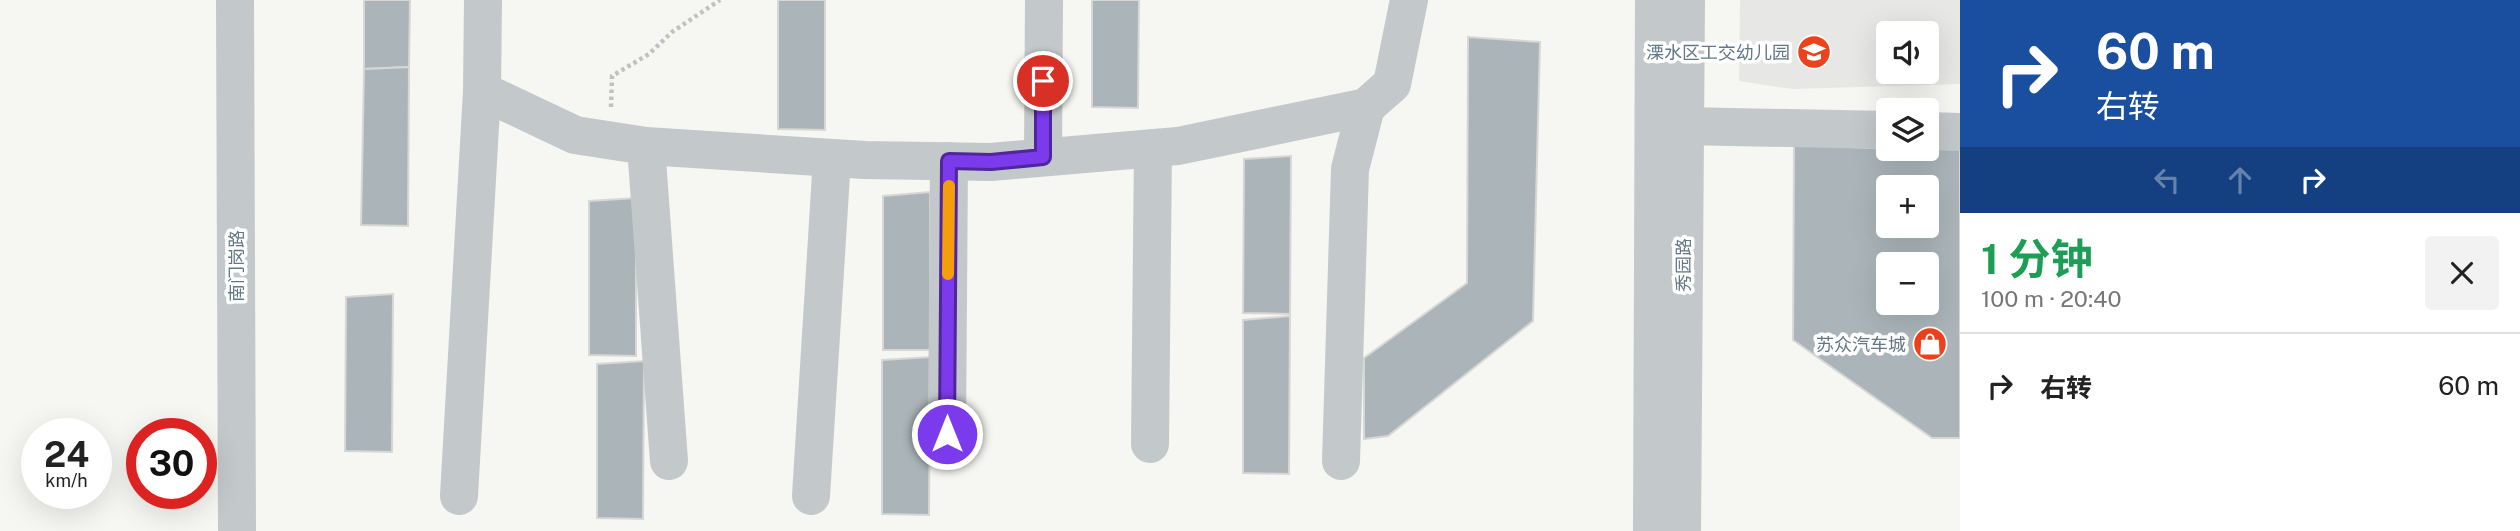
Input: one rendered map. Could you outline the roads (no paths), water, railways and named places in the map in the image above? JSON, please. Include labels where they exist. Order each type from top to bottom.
[{"type":"street","name":"南门岗路","points":[[235,0],[237,531]]},
{"type":"street","points":[[459,496],[482,91],[483,0]]},
{"type":"street","points":[[1043,157],[1044,0]]},
{"type":"street","points":[[482,91],[575,135],[628,143],[832,158],[991,162],[1178,146],[1366,107],[1392,84],[1409,0]]},
{"type":"street","name":"秀园路","points":[[1652,531],[1654,0]]},
{"type":"street","name":"秀园路","points":[[1682,531],[1686,0]]},
{"type":"street","points":[[1341,461],[1350,169],[1366,107]]},
{"type":"street","points":[[1683,126],[1876,130]]},
{"type":"street","points":[[1939,131],[1960,132]]},
{"type":"street","points":[[628,143],[669,461]]},
{"type":"street","points":[[1150,444],[1153,148]]},
{"type":"street","points":[[811,496],[832,158]]},
{"type":"street","points":[[947,434],[949,161]]},
{"type":"place","name":"溧水区工交幼儿园","points":[[1814,52]]},
{"type":"place","name":"苏众汽车城","points":[[1930,344]]}]
